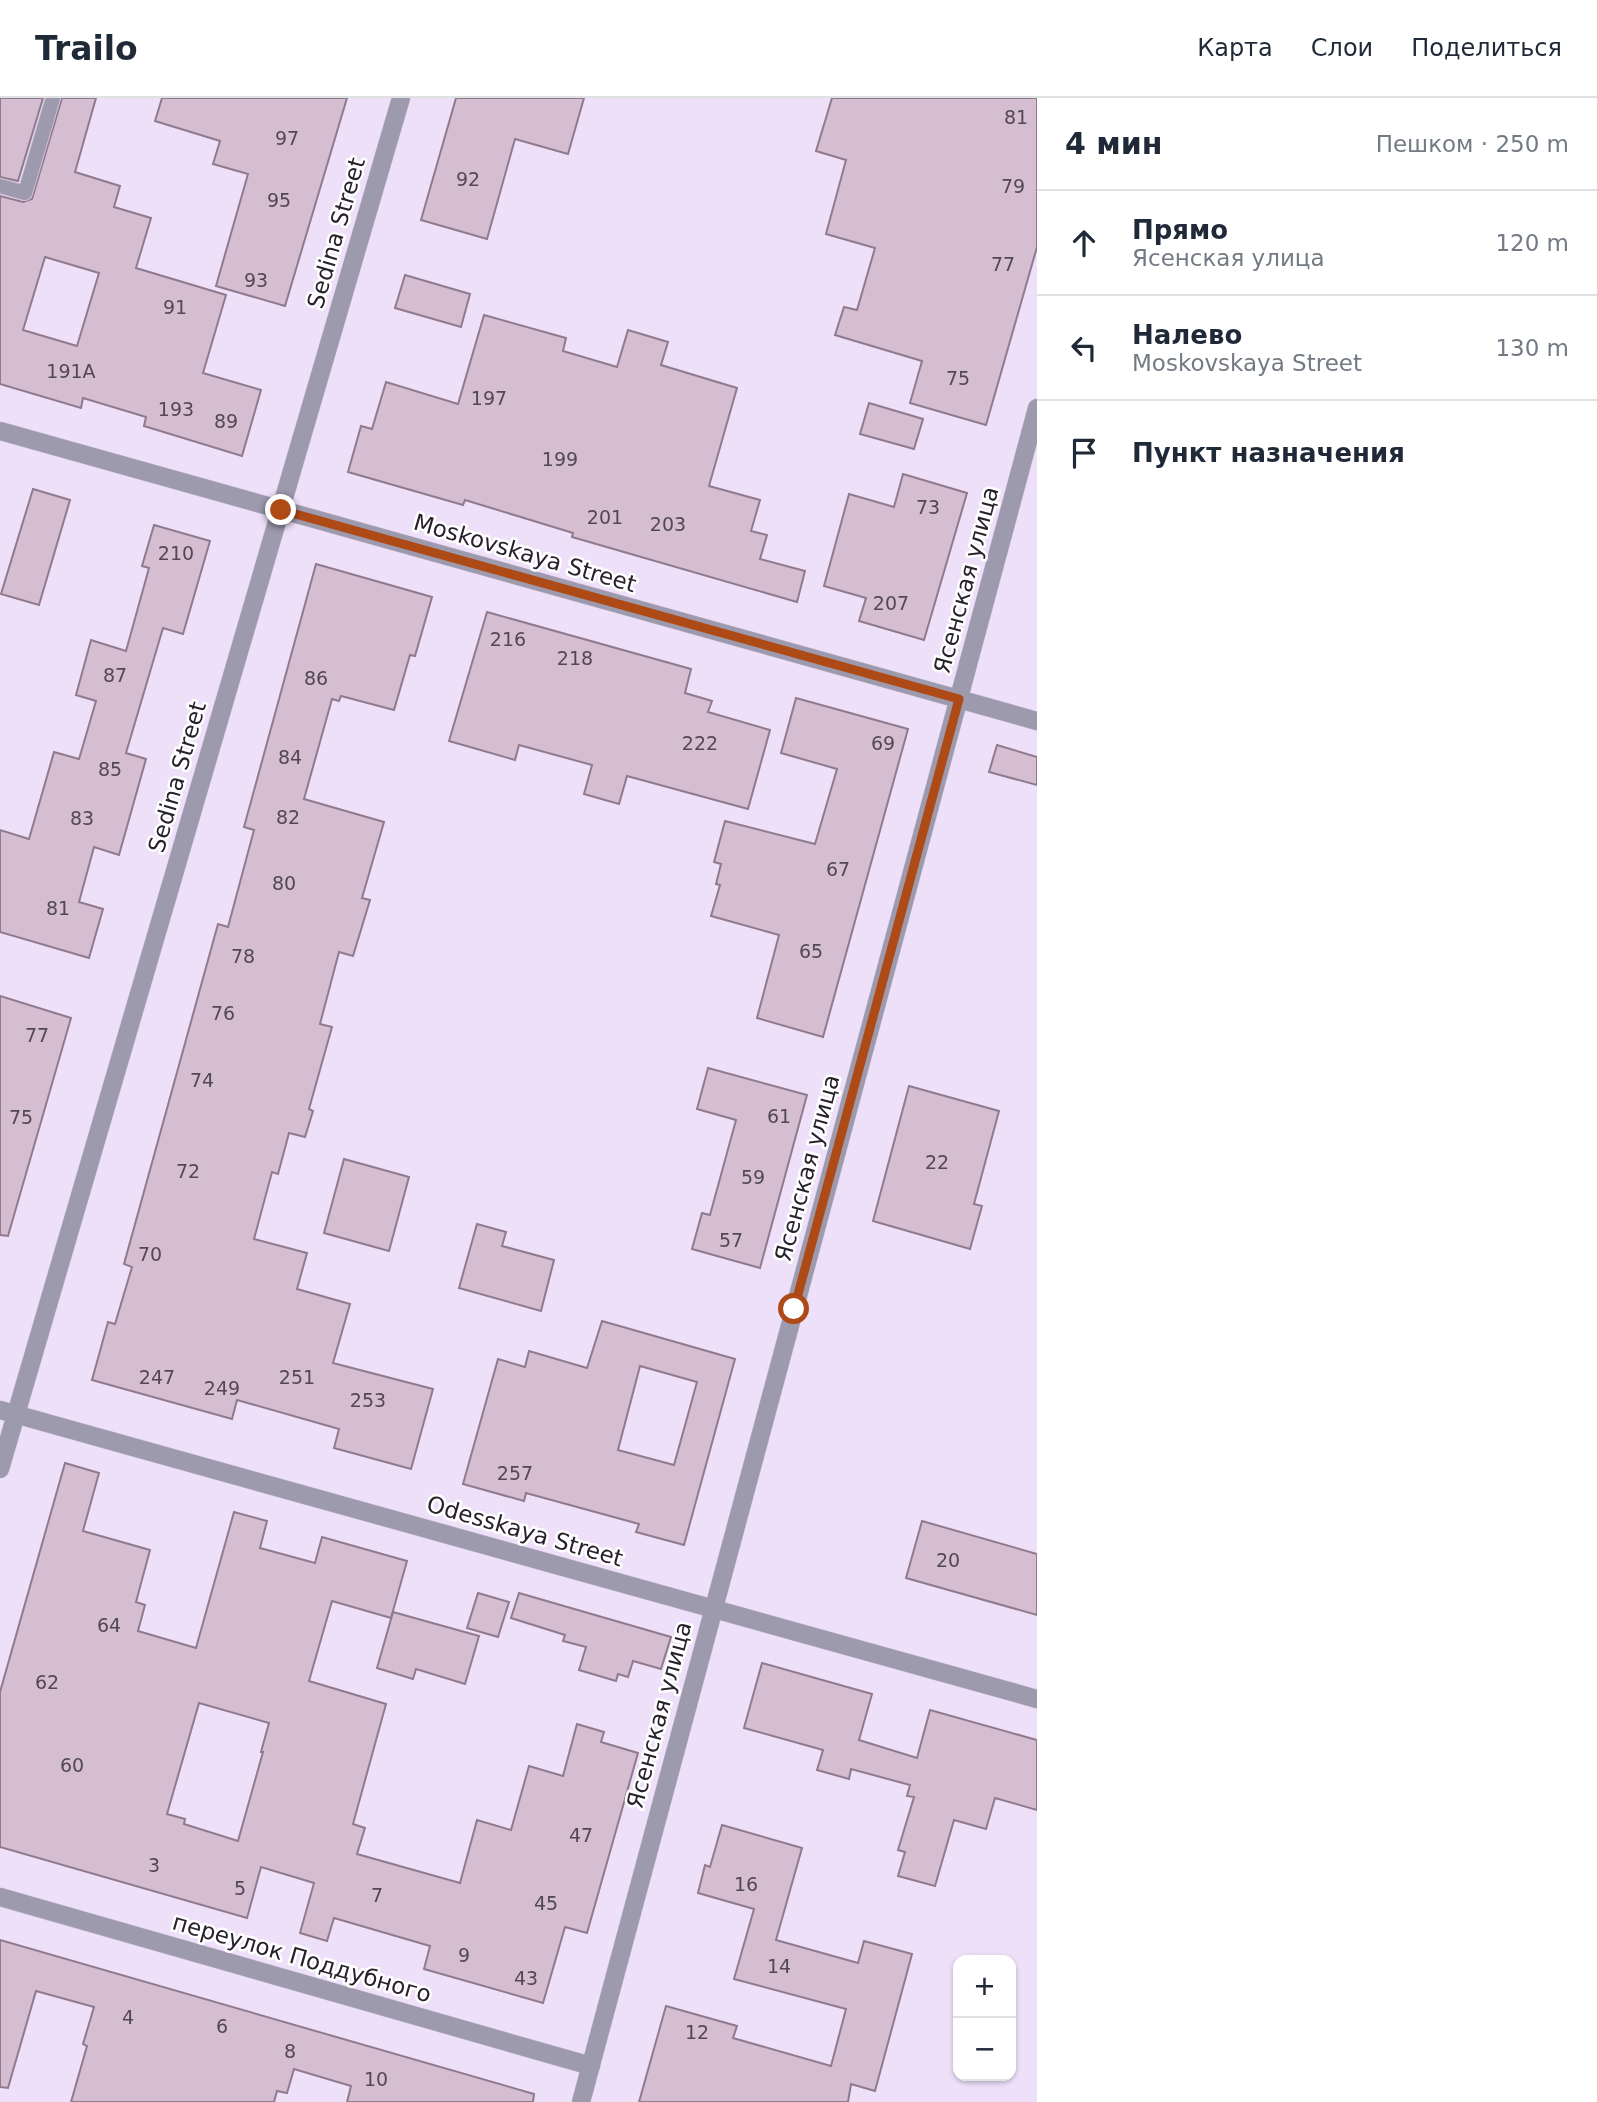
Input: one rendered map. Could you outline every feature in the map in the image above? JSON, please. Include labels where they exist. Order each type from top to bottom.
[{"type":"street","name":"Sedina Street","points":[[0,1469],[8,1412],[281,510],[401,98]]},
{"type":"street","name":"Ясенская улица","points":[[581,2102],[1037,408]]},
{"type":"street","name":"Moskovskaya Street","points":[[0,431],[1037,720]]},
{"type":"street","name":"Odesskaya Street","points":[[8,1412],[1037,1699]]},
{"type":"street","name":"переулок Поддубного","points":[[0,1897],[591,2066]]},
{"type":"lane","points":[[0,186],[24,194],[53,98]]},
{"type":"building","points":[[0,98],[43,98],[18,181],[0,177]]},
{"type":"building","points":[[62,98],[96,98],[75,172],[120,186],[114,207],[151,218],[136,268],[226,295],[203,373],[261,390],[242,456],[144,426],[146,417],[83,398],[81,408],[0,384],[0,196],[23,202],[32,199]],"holes":[[[45,257],[99,273],[77,346],[23,330]]]},
{"type":"building","points":[[162,98],[347,98],[285,306],[216,286],[248,174],[213,164],[220,141],[155,121]]},
{"type":"building","points":[[456,98],[584,98],[568,154],[515,139],[487,239],[421,220]]},
{"type":"building","points":[[832,98],[1037,98],[1037,247],[986,425],[910,403],[922,361],[835,335],[844,307],[857,310],[875,248],[826,234],[846,160],[816,151]]},
{"type":"building","points":[[405,275],[470,294],[461,327],[395,308]]},
{"type":"building","points":[[484,315],[566,338],[563,351],[617,367],[628,330],[668,342],[661,365],[737,388],[709,486],[760,500],[751,531],[767,535],[760,559],[805,571],[797,602],[572,537],[573,533],[465,500],[463,505],[348,472],[361,426],[372,429],[386,382],[458,404]]},
{"type":"building","points":[[869,403],[923,419],[914,449],[860,434]]},
{"type":"building","points":[[903,474],[967,493],[924,640],[859,621],[866,598],[824,586],[849,494],[894,507]]},
{"type":"building","points":[[33,489],[70,500],[39,605],[1,594]]},
{"type":"building","points":[[154,525],[210,541],[183,634],[163,628],[126,753],[146,759],[119,855],[94,847],[79,902],[103,909],[89,958],[0,932],[0,830],[29,839],[54,752],[79,759],[96,701],[76,695],[91,640],[126,651],[149,568],[142,566]]},
{"type":"building","points":[[316,564],[432,597],[415,656],[410,655],[394,710],[341,696],[339,701],[332,699],[304,799],[384,822],[362,898],[370,900],[353,956],[339,952],[320,1024],[332,1027],[309,1109],[313,1111],[305,1137],[289,1133],[278,1174],[272,1172],[254,1239],[307,1253],[297,1289],[350,1304],[333,1363],[433,1389],[411,1469],[334,1448],[339,1429],[237,1400],[232,1419],[92,1380],[108,1322],[115,1324],[132,1267],[124,1264],[218,924],[228,927],[254,830],[244,827]]},
{"type":"building","points":[[487,612],[691,669],[685,693],[712,701],[708,712],[770,730],[748,809],[627,776],[619,804],[584,794],[592,765],[519,745],[515,760],[449,741]]},
{"type":"building","points":[[796,698],[908,729],[823,1037],[757,1018],[779,935],[711,916],[720,885],[716,884],[721,864],[714,862],[725,821],[815,844],[837,769],[781,753]]},
{"type":"building","points":[[997,745],[1037,757],[1037,785],[989,772]]},
{"type":"building","points":[[0,996],[71,1018],[8,1236],[0,1235]]},
{"type":"building","points":[[708,1068],[807,1095],[760,1268],[692,1249],[702,1213],[710,1215],[736,1120],[697,1109]]},
{"type":"building","points":[[909,1086],[999,1111],[974,1204],[982,1206],[970,1249],[873,1221]]},
{"type":"building","points":[[344,1159],[409,1177],[389,1251],[324,1233]]},
{"type":"building","points":[[477,1224],[506,1232],[502,1246],[554,1260],[541,1311],[459,1288]]},
{"type":"building","points":[[602,1321],[735,1359],[684,1545],[636,1532],[639,1524],[526,1493],[524,1501],[463,1484],[498,1359],[525,1367],[529,1351],[587,1368]],"holes":[[[640,1366],[697,1382],[674,1465],[618,1450]]]},
{"type":"building","points":[[65,1463],[99,1473],[83,1531],[150,1550],[136,1602],[145,1605],[138,1631],[196,1648],[234,1512],[267,1521],[260,1548],[315,1563],[322,1537],[407,1561],[391,1618],[332,1601],[309,1681],[386,1704],[353,1824],[365,1828],[357,1854],[460,1883],[477,1820],[511,1830],[529,1766],[563,1776],[577,1724],[604,1732],[601,1742],[638,1753],[587,1933],[565,1927],[543,2003],[424,1969],[430,1946],[334,1918],[327,1941],[300,1933],[314,1883],[261,1867],[247,1918],[0,1847],[0,1692]],"holes":[[[199,1703],[269,1723],[238,1841],[184,1824],[185,1819],[167,1814]]]},
{"type":"building","points":[[922,1521],[1037,1554],[1037,1615],[906,1578]]},
{"type":"building","points":[[478,1593],[509,1602],[498,1637],[467,1628]]},
{"type":"building","points":[[519,1593],[671,1637],[661,1669],[633,1661],[628,1677],[618,1674],[616,1681],[579,1670],[586,1647],[563,1641],[565,1635],[511,1618]]},
{"type":"building","points":[[393,1612],[479,1636],[465,1684],[416,1669],[413,1679],[377,1668]]},
{"type":"building","points":[[762,1663],[872,1694],[859,1740],[917,1758],[930,1710],[1037,1740],[1037,1810],[995,1798],[986,1829],[954,1820],[935,1886],[898,1876],[905,1852],[898,1850],[914,1797],[907,1796],[910,1785],[851,1769],[849,1779],[817,1770],[823,1750],[744,1728]]},
{"type":"building","points":[[722,1825],[802,1848],[776,1940],[858,1963],[864,1941],[912,1954],[875,2091],[851,2084],[848,2102],[639,2102],[666,2006],[737,2026],[733,2038],[831,2066],[846,2009],[734,1979],[754,1909],[698,1893],[705,1865],[710,1867]]},
{"type":"building","points":[[0,1940],[534,2094],[533,2102],[347,2102],[351,2086],[294,2069],[287,2093],[277,2091],[274,2102],[71,2102],[87,2046],[83,2044],[94,2007],[36,1991],[8,2088],[0,2087]]},
{"type":"route","points":[[281,510],[959,699],[794,1309]]}]
